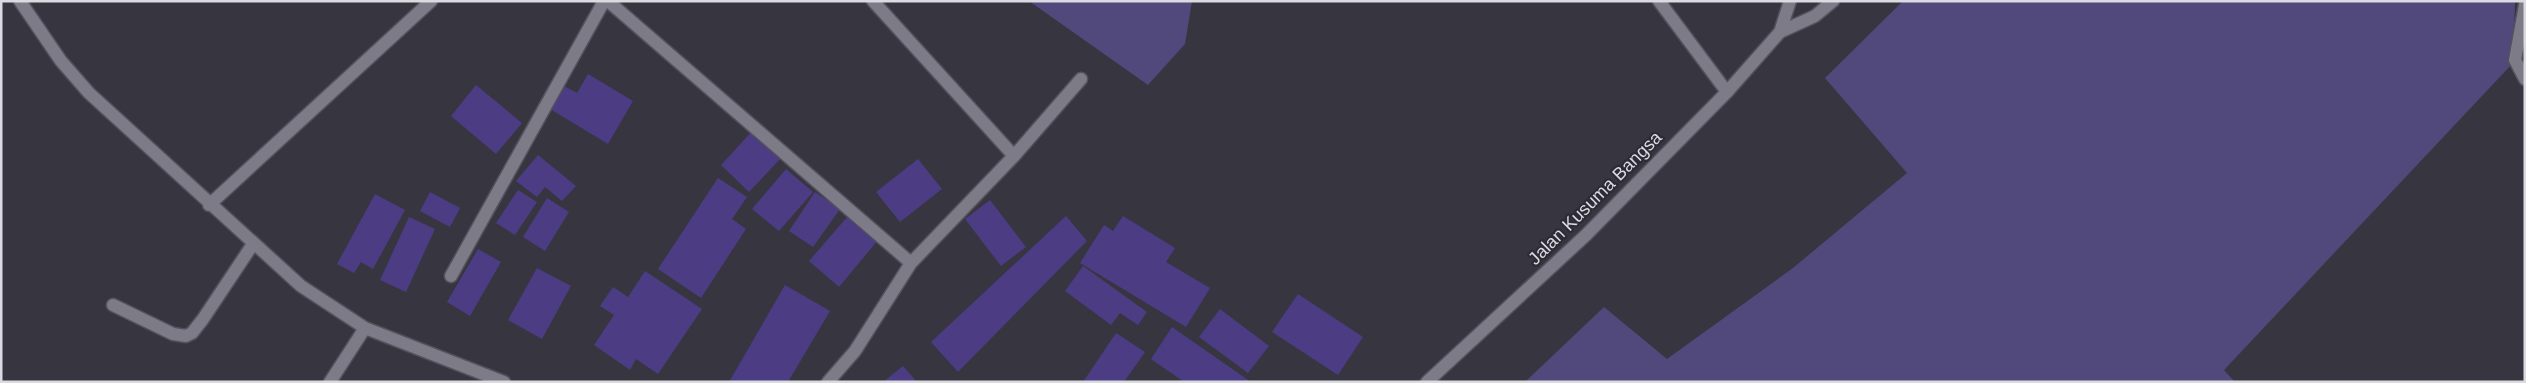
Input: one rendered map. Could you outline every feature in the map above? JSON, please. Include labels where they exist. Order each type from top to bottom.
[{"type":"street","points":[[20,1],[61,61],[89,93],[301,286],[365,328],[504,382]]},
{"type":"street","points":[[209,204],[431,1]]},
{"type":"street","points":[[451,276],[606,1],[911,263]]},
{"type":"street","points":[[873,1],[1014,156]]},
{"type":"street","points":[[1659,1],[1726,92]]},
{"type":"street","name":"Jalan Kusuma Bangsa","points":[[1780,32],[1790,1]]},
{"type":"street","name":"Jalan Kusuma Bangsa","points":[[1427,382],[1586,235],[1726,92],[1780,32],[1815,16],[1833,1]]},
{"type":"street","points":[[2525,5],[2515,60],[2525,79]]},
{"type":"street","points":[[828,382],[855,351],[911,263],[1014,156],[1081,79]]},
{"type":"street","points":[[113,305],[173,334],[186,336],[192,333],[203,319],[253,244]]},
{"type":"street","points":[[330,382],[365,328]]},
{"type":"shaded area","points":[[1029,1],[1192,1],[1185,44],[1148,85]]},
{"type":"shaded area","points":[[1903,1],[2515,1],[2513,63],[2224,370],[2235,382],[1525,382],[1604,307],[1667,359],[1793,268],[1907,173],[1825,78]]},
{"type":"building","points":[[588,74],[633,101],[608,144],[550,109],[564,86],[577,93]]},
{"type":"building","points":[[476,85],[522,123],[496,154],[451,116]]},
{"type":"building","points":[[755,128],[784,155],[749,192],[721,165]]},
{"type":"building","points":[[538,155],[576,186],[562,201],[545,187],[537,197],[516,181]]},
{"type":"building","points":[[918,159],[942,189],[900,222],[876,192]]},
{"type":"building","points":[[786,169],[813,192],[779,231],[752,209]]},
{"type":"building","points":[[718,178],[747,197],[732,219],[746,229],[701,298],[658,269]]},
{"type":"building","points":[[518,190],[537,202],[515,235],[496,223]]},
{"type":"building","points":[[430,192],[460,208],[450,227],[420,211]]},
{"type":"building","points":[[815,192],[840,209],[813,247],[789,231]]},
{"type":"building","points":[[375,194],[405,210],[373,269],[361,262],[354,273],[337,264]]},
{"type":"building","points":[[547,198],[569,212],[545,251],[523,237]]},
{"type":"building","points":[[990,200],[1026,247],[1001,266],[965,219]]},
{"type":"building","points":[[848,216],[878,240],[839,287],[809,261]]},
{"type":"building","points":[[1066,216],[1087,241],[958,372],[931,342]]},
{"type":"building","points":[[1123,216],[1175,248],[1166,262],[1210,288],[1186,327],[1080,263],[1104,225],[1113,231]]},
{"type":"building","points":[[409,217],[435,229],[406,292],[380,280]]},
{"type":"building","points":[[478,249],[501,262],[470,316],[447,302]]},
{"type":"building","points":[[1083,266],[1147,312],[1138,325],[1120,313],[1111,325],[1065,291]]},
{"type":"building","points":[[537,268],[571,286],[542,339],[508,320]]},
{"type":"building","points":[[645,271],[702,309],[658,374],[636,359],[630,370],[594,345],[614,315],[600,306],[613,287],[628,297]]},
{"type":"building","points":[[785,285],[830,311],[788,382],[729,382]]},
{"type":"building","points":[[1298,294],[1363,337],[1338,375],[1272,332]]},
{"type":"building","points":[[1220,309],[1269,346],[1248,373],[1199,337]]},
{"type":"building","points":[[1172,327],[1251,382],[1184,382],[1151,359]]},
{"type":"building","points":[[1116,333],[1145,352],[1124,382],[1083,382]]},
{"type":"building","points":[[903,366],[917,382],[883,382]]}]
